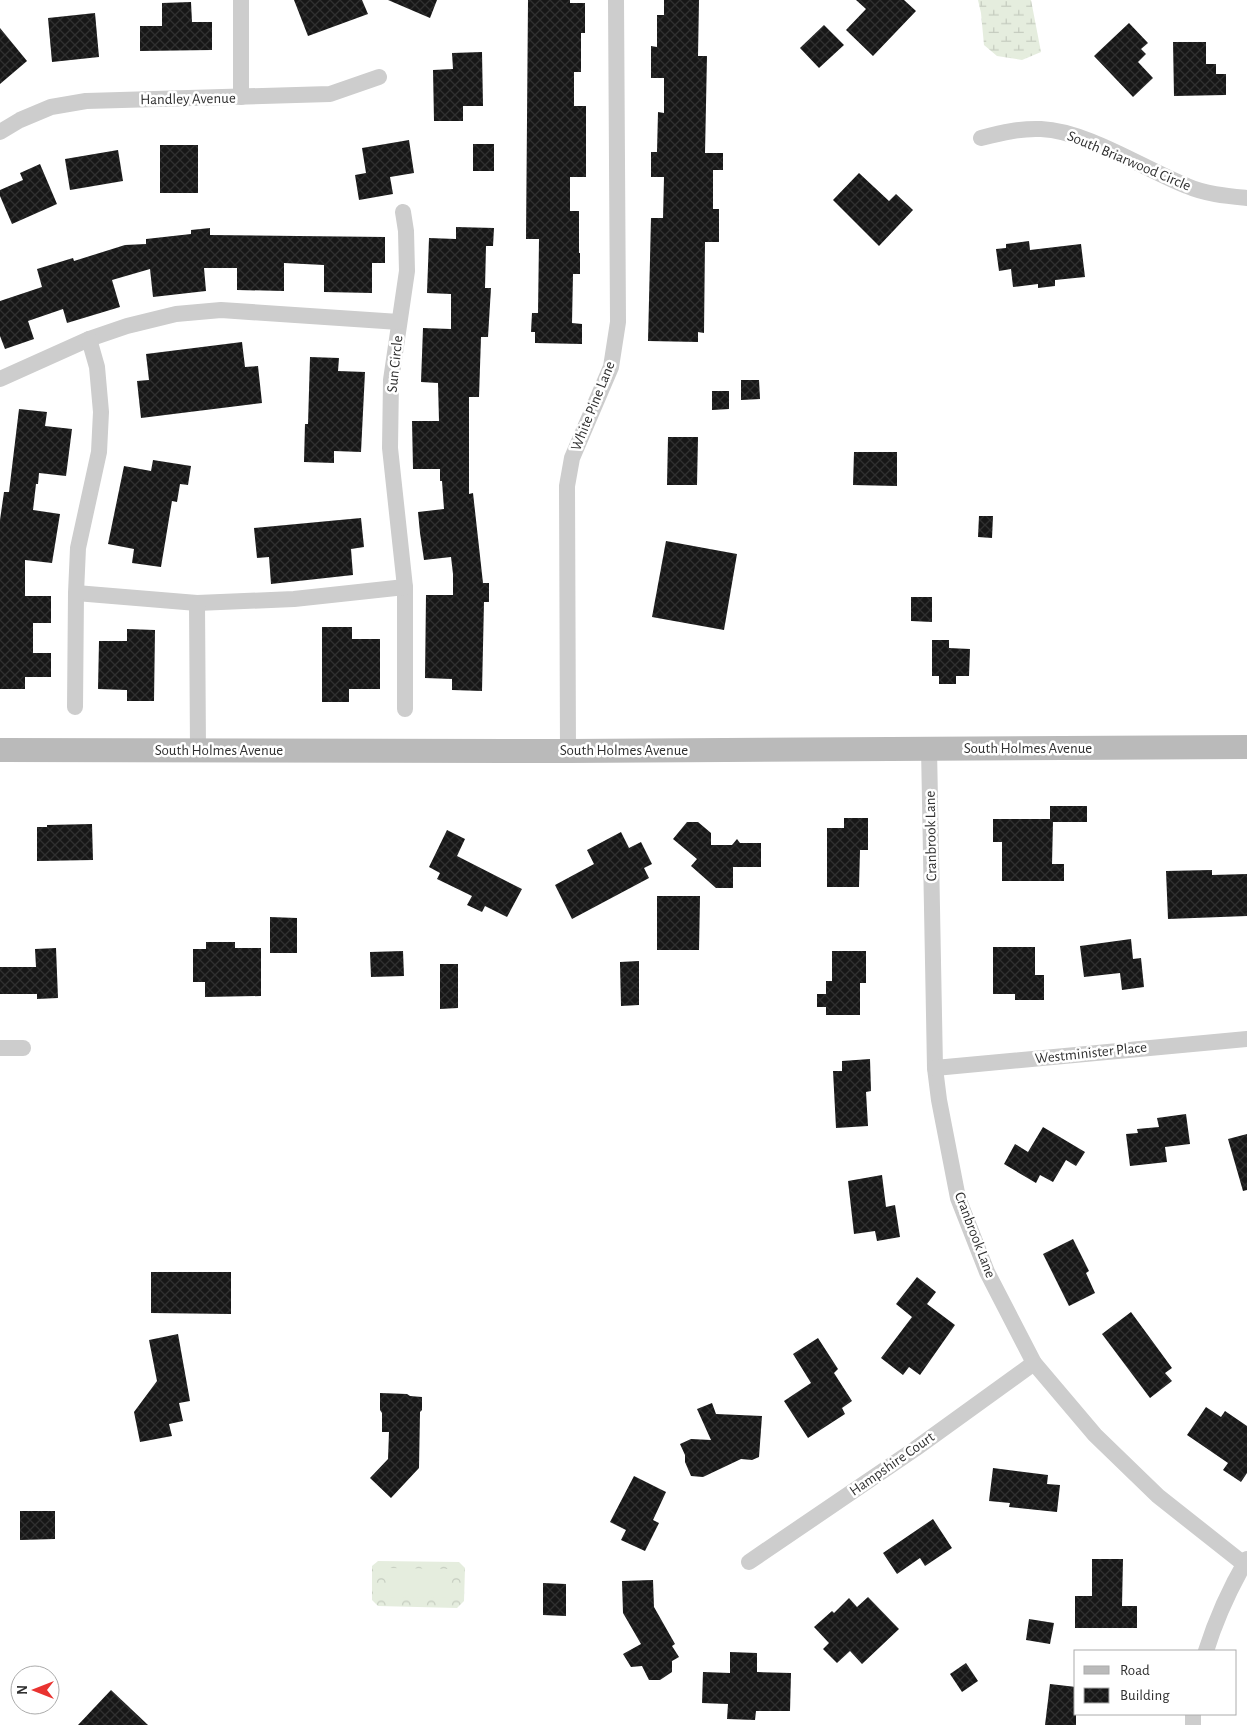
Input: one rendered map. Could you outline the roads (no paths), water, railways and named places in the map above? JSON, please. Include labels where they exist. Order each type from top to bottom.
[{"type":"street","points":[[241,0],[241,98]]},
{"type":"street","name":"White Pine Lane","points":[[568,751],[567,486],[572,458],[611,367],[618,322],[616,0]]},
{"type":"street","name":"Handley Avenue","points":[[0,132],[20,120],[51,107],[86,101],[330,94],[379,77]]},
{"type":"street","name":"South Briarwood Circle","points":[[981,138],[1010,131],[1042,129],[1060,132],[1093,142],[1189,187],[1223,195],[1247,198]]},
{"type":"street","points":[[400,322],[407,271],[406,230],[403,212]]},
{"type":"street","name":"Sun Circle","points":[[0,379],[89,339],[127,326],[176,314],[221,310],[400,322],[391,380],[390,448],[405,587],[405,709]]},
{"type":"street","points":[[75,706],[78,548],[98,452],[101,412],[96,367],[89,339]]},
{"type":"street","points":[[76,593],[197,602],[294,599],[405,587]]},
{"type":"street","points":[[197,602],[198,750]]},
{"type":"street","name":"South Holmes Avenue","points":[[0,750],[568,751],[1247,747]]},
{"type":"street","name":"Cranbrook Lane","points":[[929,748],[935,1068],[938,1100],[958,1198],[987,1272],[1034,1363],[1095,1435],[1158,1496],[1245,1561]]},
{"type":"street","name":"Westminister Place","points":[[935,1068],[1247,1039]]},
{"type":"street","points":[[0,1048],[23,1048]]},
{"type":"street","name":"Hampshire Court","points":[[749,1562],[915,1449],[1034,1363]]},
{"type":"street","points":[[1206,1650],[1212,1631],[1245,1561]]}]
